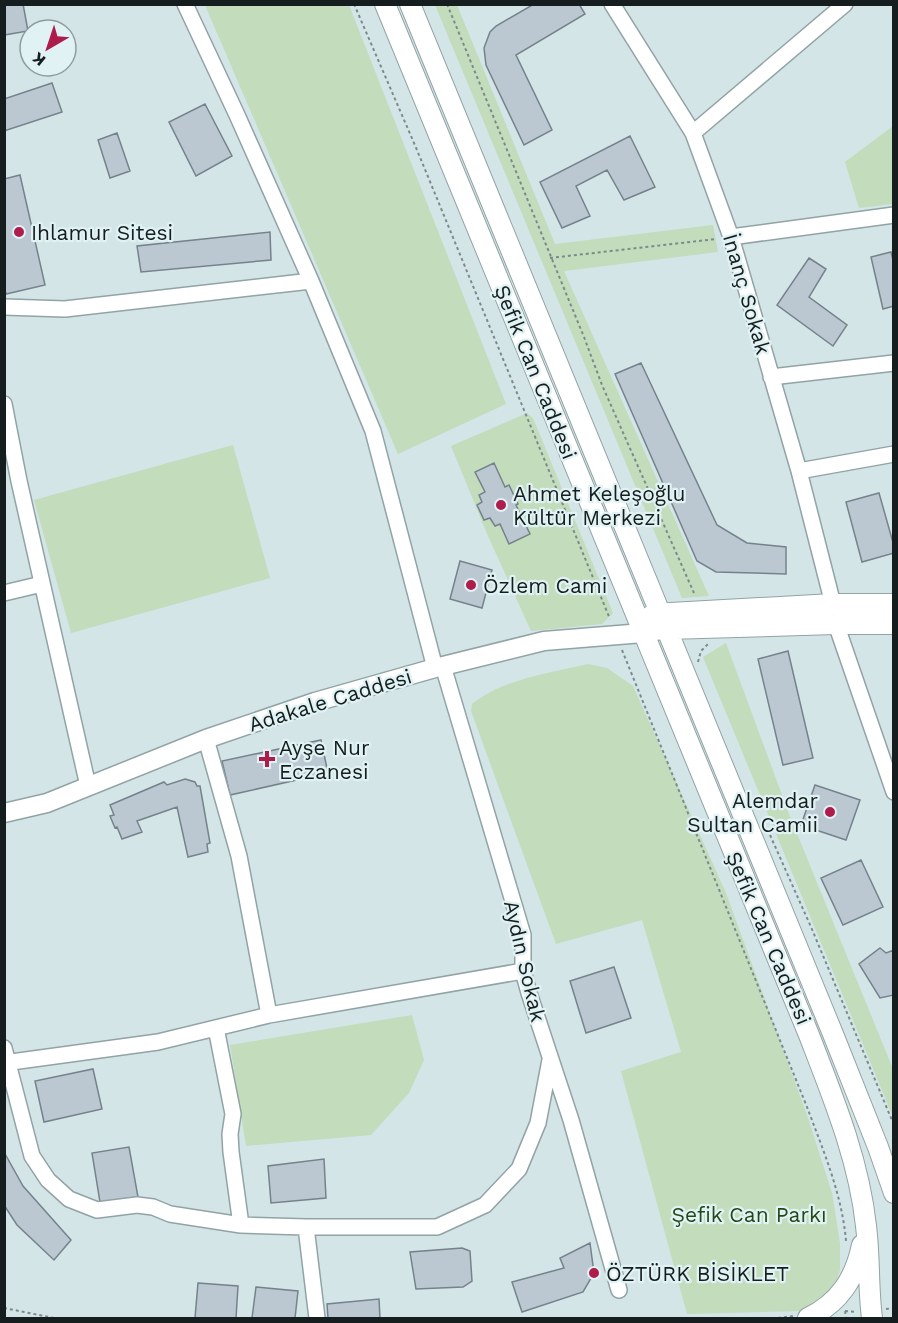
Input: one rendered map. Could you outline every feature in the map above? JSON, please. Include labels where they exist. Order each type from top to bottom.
[{"type":"main road","name":"Şefik Can Caddesi","points":[[385,4],[818,1056],[854,1163],[866,1225],[872,1318]]},
{"type":"main road","name":"Şefik Can Caddesi","points":[[410,4],[833,1034],[894,1193]]},
{"type":"main road","points":[[640,625],[664,621],[834,614],[894,604]]},
{"type":"main road","points":[[834,614],[894,624]]},
{"type":"main road","points":[[808,1318],[819,1313],[844,1292],[858,1264],[866,1225]]},
{"type":"street","name":"Aydın Sokak","points":[[185,4],[311,281],[373,431],[439,667],[523,935],[523,971],[571,1120],[620,1290]]},
{"type":"street","name":"İnanç Sokak","points":[[612,4],[693,133],[731,237],[799,471],[834,614],[894,792]]},
{"type":"street","points":[[693,133],[845,4]]},
{"type":"street","points":[[731,237],[894,215]]},
{"type":"street","points":[[4,307],[65,309],[311,281]]},
{"type":"street","points":[[771,377],[894,363]]},
{"type":"street","points":[[4,404],[19,481],[88,786]]},
{"type":"street","points":[[799,471],[894,454]]},
{"type":"street","points":[[4,593],[42,584]]},
{"type":"street","name":"Adakale Caddesi","points":[[4,813],[47,803],[206,739],[315,702],[439,667],[544,641],[640,625]]},
{"type":"street","points":[[206,739],[239,856],[269,1015]]},
{"type":"street","points":[[523,971],[269,1015],[158,1042],[5,1058],[32,1155],[48,1180],[69,1198],[97,1210],[137,1205],[153,1207],[170,1214],[241,1225],[306,1227],[437,1227],[484,1205],[519,1169],[538,1123],[550,1059]]},
{"type":"street","points":[[216,1028],[233,1114],[230,1134],[231,1152],[241,1225]]},
{"type":"street","points":[[306,1227],[317,1318]]},
{"type":"path","points":[[447,4],[602,385],[694,593]]},
{"type":"path","points":[[550,258],[731,237]]},
{"type":"path","points":[[4,1308],[54,1318]]},
{"type":"path","points":[[845,1311],[846,1318]]},
{"type":"green space","points":[[205,5],[349,5],[506,404],[398,454]]},
{"type":"green space","points":[[435,5],[457,5],[555,244],[713,225],[718,252],[564,271],[709,596],[682,598]]},
{"type":"green space","points":[[893,126],[893,204],[859,208],[845,162]]},
{"type":"green space","points":[[527,413],[533,418],[613,613],[602,624],[531,631],[451,446]]},
{"type":"green space","points":[[233,445],[270,578],[71,633],[34,500]]},
{"type":"green space","points":[[726,643],[789,814],[893,1069],[893,1117],[703,657]]},
{"type":"green space","name":"Şefik Can Parkı","points":[[588,664],[607,668],[633,686],[726,893],[808,1118],[832,1193],[840,1243],[840,1270],[836,1282],[821,1300],[801,1311],[687,1314],[621,1071],[681,1052],[642,920],[556,944],[471,711],[472,704],[498,688],[527,678]]},
{"type":"green space","points":[[412,1015],[424,1060],[409,1093],[371,1135],[246,1146],[230,1045]]},
{"type":"building","points":[[4,4],[23,4],[26,18],[18,18],[18,33],[4,35]]},
{"type":"building","points":[[534,4],[579,4],[585,14],[516,55],[552,130],[524,145],[486,65],[484,48],[490,32],[496,26]]},
{"type":"building","points":[[52,83],[62,112],[4,131],[4,99]]},
{"type":"building","points":[[205,104],[232,156],[196,176],[169,122]]},
{"type":"building","points":[[117,133],[130,171],[110,178],[98,140]]},
{"type":"building","points":[[630,136],[655,187],[624,200],[607,170],[576,186],[590,216],[562,228],[540,182]]},
{"type":"building","name":"Ihlamur Sitesi","points":[[20,175],[45,285],[6,294],[4,286],[4,179]]},
{"type":"building","points":[[270,232],[271,260],[141,272],[137,246]]},
{"type":"building","points":[[891,252],[894,264],[894,306],[883,309],[871,257]]},
{"type":"building","points":[[809,258],[826,269],[809,297],[847,325],[833,346],[777,305]]},
{"type":"building","points":[[641,363],[717,525],[747,543],[786,547],[786,574],[716,572],[697,561],[615,374]]},
{"type":"building","points":[[494,463],[505,487],[509,485],[530,534],[509,544],[500,524],[495,526],[490,518],[484,520],[477,505],[482,502],[479,495],[485,492],[475,472]]},
{"type":"building","points":[[879,493],[894,553],[862,562],[846,502]]},
{"type":"building","name":"Özlem Cami","points":[[460,561],[492,570],[482,608],[450,599]]},
{"type":"building","points":[[788,651],[813,758],[783,765],[758,659]]},
{"type":"building","points":[[321,740],[328,773],[230,795],[222,761]]},
{"type":"building","points":[[185,779],[200,786],[210,843],[207,844],[208,852],[188,857],[177,807],[137,821],[142,832],[122,839],[110,816],[114,815],[110,805],[164,782],[167,785]]},
{"type":"building","name":"Alemdar Sultan Camii","points":[[815,785],[860,800],[846,840],[801,825]]},
{"type":"building","points":[[861,860],[883,907],[843,925],[821,878]]},
{"type":"building","points":[[880,948],[886,953],[894,950],[894,995],[880,998],[859,964]]},
{"type":"building","points":[[614,967],[631,1018],[586,1033],[570,981]]},
{"type":"building","points":[[93,1069],[102,1109],[44,1122],[35,1081]]},
{"type":"building","points":[[129,1147],[138,1197],[100,1202],[92,1153]]},
{"type":"building","points":[[4,1152],[23,1186],[71,1240],[54,1260],[17,1225],[4,1205]]},
{"type":"building","points":[[324,1159],[326,1198],[271,1203],[268,1166]]},
{"type":"building","points":[[590,1243],[594,1273],[583,1292],[522,1312],[512,1282],[564,1268],[560,1258]]},
{"type":"building","points":[[462,1248],[470,1251],[472,1281],[463,1287],[416,1289],[410,1252]]},
{"type":"building","points":[[198,1283],[238,1286],[236,1318],[195,1318]]},
{"type":"building","points":[[256,1287],[298,1291],[295,1318],[252,1318]]},
{"type":"building","points":[[379,1299],[380,1318],[328,1318],[327,1304]]},
{"type":"place","name":"Ihlamur Sitesi","points":[[19,232]]},
{"type":"place","name":"Ahmet Keleşoğlu Kültür Merkezi","points":[[501,505]]},
{"type":"place","name":"Özlem Cami","points":[[471,585]]},
{"type":"place","name":"Ayşe Nur Eczanesi","points":[[267,759]]},
{"type":"place","name":"Alemdar Sultan Camii","points":[[830,812]]},
{"type":"place","name":"ÖZTÜRK BİSİKLET","points":[[594,1273]]}]
